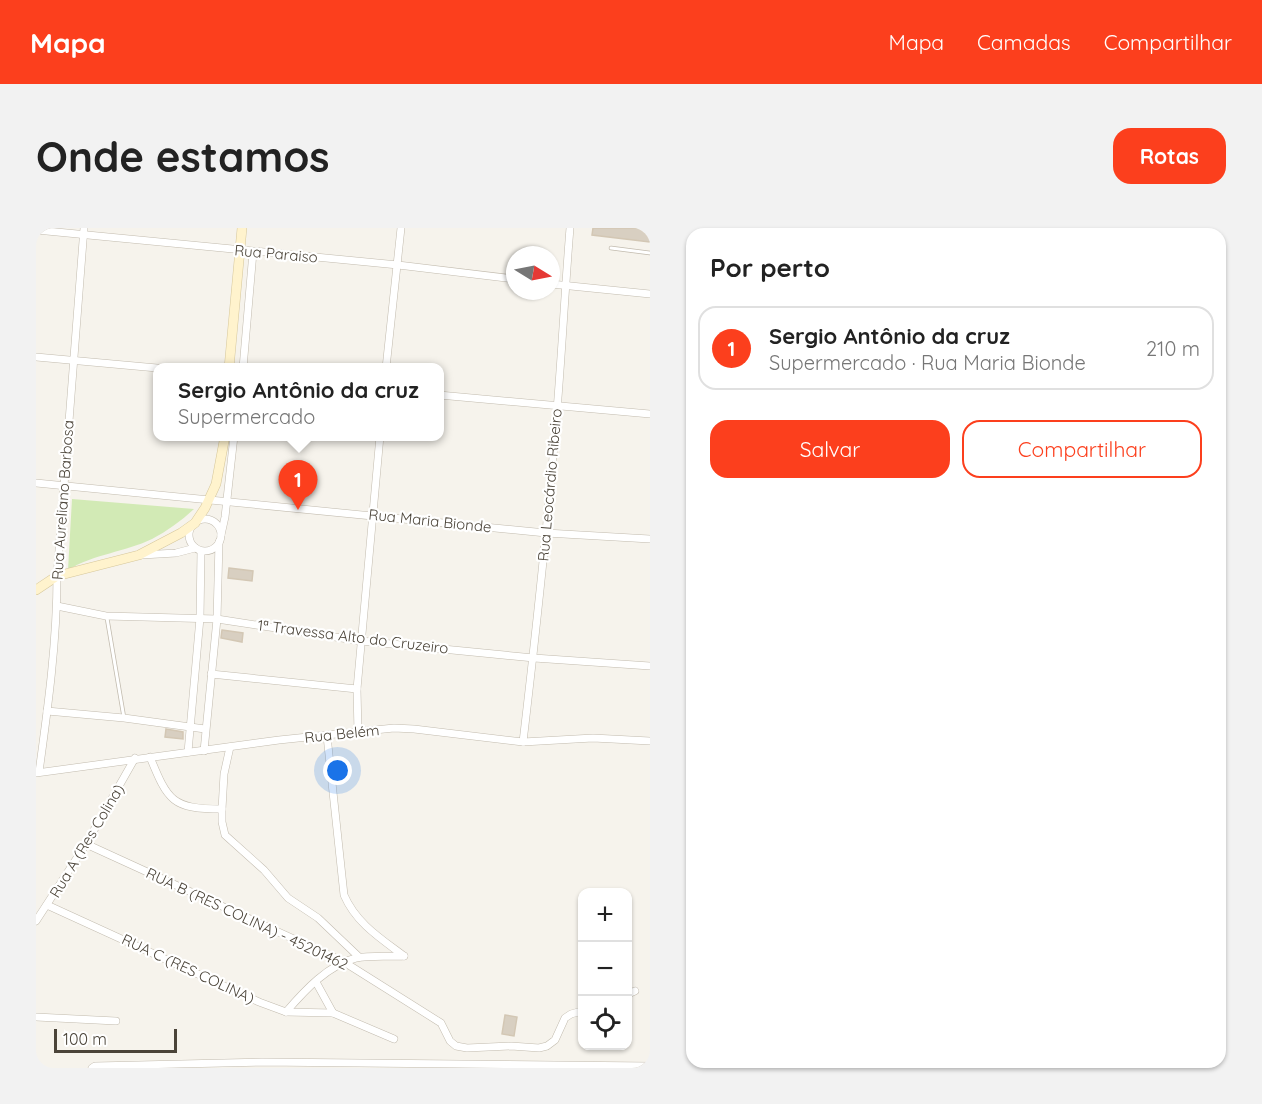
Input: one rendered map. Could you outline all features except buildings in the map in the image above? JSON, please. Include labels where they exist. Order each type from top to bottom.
[{"type":"main road","points":[[229,363],[242,228]]},
{"type":"main road","points":[[36,590],[57,576],[139,555],[195,523],[216,484],[224,441]]},
{"type":"street","points":[[388,363],[401,228]]},
{"type":"street","name":"Rua Leocárdio Ribeiro","points":[[523,742],[546,533],[570,228]]},
{"type":"street","name":"Rua Paraiso","points":[[36,231],[83,231],[239,251],[398,265],[506,278]]},
{"type":"street","name":"Rua Aureliano Barbosa","points":[[37,772],[47,711],[57,606],[57,576],[83,231]]},
{"type":"street","points":[[243,363],[253,252]]},
{"type":"street","points":[[560,285],[650,294]]},
{"type":"street","points":[[36,357],[153,368]]},
{"type":"street","points":[[444,395],[650,414]]},
{"type":"street","points":[[204,750],[217,619],[220,538],[233,441]]},
{"type":"street","points":[[358,733],[357,689],[380,441]]},
{"type":"street","name":"Rua Maria Bionde","points":[[36,483],[546,533],[650,539]]},
{"type":"street","points":[[139,555],[177,553],[198,549],[214,548],[220,538],[216,525],[212,521],[200,520],[195,523],[189,535],[198,549],[200,618],[188,752]]},
{"type":"street","name":"1ª Travessa Alto do Cruzeiro","points":[[57,606],[106,616],[217,619],[361,641],[534,658],[650,666]]},
{"type":"street","points":[[211,674],[357,689]]},
{"type":"street","points":[[47,711],[205,729]]},
{"type":"street","name":"Rua Belém","points":[[37,772],[279,740],[394,728],[523,742],[593,738],[650,741]]},
{"type":"street","points":[[286,1011],[329,970],[344,962],[359,957],[404,956],[362,923],[350,909],[344,894],[327,736]]},
{"type":"street","points":[[230,747],[222,808],[225,835],[264,870],[288,898],[318,918],[359,957]]},
{"type":"street","points":[[150,757],[162,787],[183,806],[222,808]]},
{"type":"street","name":"Rua A (Res Colina)","points":[[36,921],[86,844],[135,759]]},
{"type":"street","name":"RUA B (RES COLINA) - 45201462","points":[[86,844],[344,962],[441,1023],[450,1041],[456,1046],[467,1048],[493,1045],[539,1048],[555,1040],[566,1018],[578,1012]]},
{"type":"street","name":"RUA C (RES COLINA)","points":[[47,905],[259,1002],[286,1011],[333,1013]]},
{"type":"street","points":[[315,982],[333,1013],[394,1039]]},
{"type":"street","points":[[36,1008],[40,1017],[116,1021]]},
{"type":"street","points":[[94,1067],[650,1066]]},
{"type":"lane","points":[[611,248],[650,253]]},
{"type":"lane","points":[[106,616],[124,718]]},
{"type":"green space","points":[[72,499],[194,509],[174,526],[152,539],[88,560],[68,570]]},
{"type":"place","name":"Sergio Antônio da cruz","points":[[298,510]]}]
